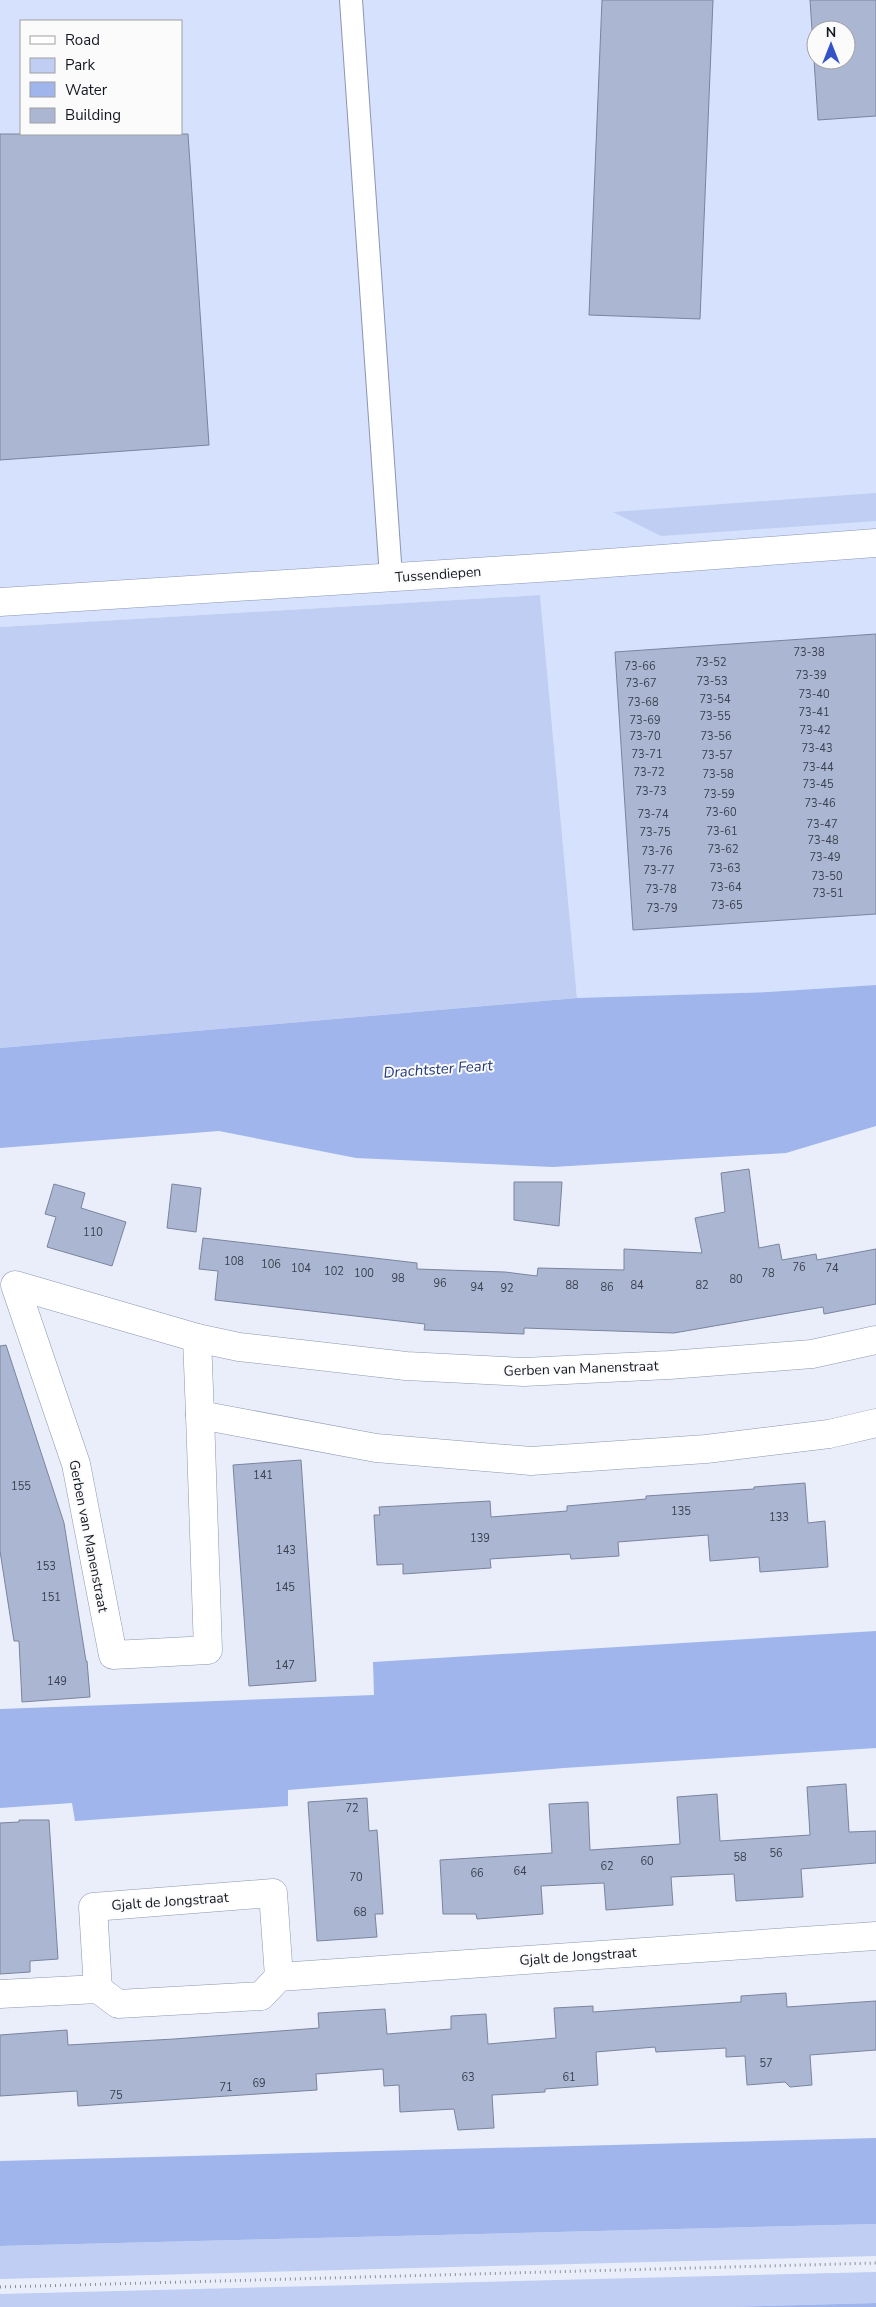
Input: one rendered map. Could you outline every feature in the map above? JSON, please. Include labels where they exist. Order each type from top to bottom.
[{"type":"street","name":"Tussendiepen","points":[[0,602],[876,543]]},
{"type":"street","name":"Gerben van Manenstraat","points":[[197,1338],[208,1650],[113,1655],[76,1464],[15,1285],[197,1338],[239,1347],[406,1366],[524,1372],[812,1354],[876,1340]]},
{"type":"street","points":[[200,1415],[376,1448],[531,1461],[706,1449],[829,1434],[876,1423]]},
{"type":"street","name":"Gjalt de Jongstraat","points":[[98,1989],[94,1907],[273,1893],[279,1977],[876,1936]]},
{"type":"street","points":[[0,1994],[98,1989],[118,2004],[261,1996],[279,1977]]},
{"type":"lane","points":[[351,0],[391,577]]},
{"type":"path","points":[[0,2287],[876,2263]]},
{"type":"shaded area","points":[[0,0],[876,0],[876,985],[768,992],[577,998],[540,595],[0,627]]},
{"type":"green space","points":[[876,493],[876,521],[661,536],[613,512]]},
{"type":"green space","points":[[540,595],[577,998],[0,1048],[0,627]]},
{"type":"green space","points":[[876,2224],[876,2256],[0,2279],[0,2246]]},
{"type":"green space","points":[[876,2272],[876,2303],[727,2307],[0,2307],[0,2294]]},
{"type":"water","name":"Drachtster Feart","points":[[876,985],[876,1126],[786,1153],[553,1167],[356,1158],[219,1131],[0,1148],[0,1048],[577,998],[768,992]]},
{"type":"water","points":[[876,1631],[876,1748],[564,1768],[288,1790],[288,1806],[75,1821],[72,1803],[0,1808],[0,1709],[374,1695],[373,1662]]},
{"type":"water","points":[[876,2138],[876,2224],[0,2246],[0,2161]]},
{"type":"water","points":[[876,2303],[876,2307],[727,2307]]},
{"type":"building","points":[[602,0],[713,0],[700,319],[589,315]]},
{"type":"building","points":[[810,0],[876,0],[876,116],[818,120],[815,70],[856,70],[856,20],[811,20]]},
{"type":"building","points":[[0,134],[188,134],[209,445],[0,460]]},
{"type":"building","points":[[876,634],[876,914],[633,930],[615,652]]},
{"type":"building","points":[[749,1169],[759,1248],[779,1244],[782,1260],[816,1254],[817,1260],[876,1249],[876,1304],[824,1314],[823,1307],[674,1333],[524,1328],[524,1334],[424,1330],[425,1324],[215,1300],[218,1271],[199,1269],[203,1238],[417,1263],[417,1269],[505,1272],[537,1276],[538,1268],[624,1270],[624,1249],[702,1253],[695,1218],[725,1212],[721,1173]]},
{"type":"building","points":[[514,1182],[562,1182],[559,1226],[514,1220]]},
{"type":"building","points":[[54,1184],[85,1193],[81,1208],[126,1222],[112,1266],[47,1247],[56,1217],[45,1214]]},
{"type":"building","points":[[172,1184],[201,1188],[196,1232],[167,1228]]},
{"type":"building","points":[[6,1345],[64,1523],[87,1661],[90,1697],[22,1702],[19,1641],[14,1641],[0,1551],[0,1346]]},
{"type":"building","points":[[301,1460],[316,1681],[249,1686],[233,1465]]},
{"type":"building","points":[[805,1483],[808,1523],[825,1521],[828,1567],[760,1572],[759,1557],[710,1561],[708,1535],[618,1542],[619,1556],[571,1559],[570,1554],[490,1559],[491,1568],[403,1574],[403,1564],[377,1565],[374,1515],[380,1515],[379,1507],[490,1501],[491,1517],[567,1511],[567,1506],[646,1499],[646,1496],[754,1489],[754,1487]]},
{"type":"building","points":[[846,1784],[849,1832],[876,1831],[876,1863],[801,1869],[803,1897],[736,1901],[734,1874],[671,1877],[673,1905],[606,1910],[604,1883],[541,1886],[543,1914],[477,1919],[476,1914],[443,1914],[440,1860],[552,1853],[549,1804],[588,1802],[590,1850],[680,1844],[677,1797],[717,1794],[720,1841],[810,1835],[807,1787]]},
{"type":"building","points":[[367,1798],[369,1831],[377,1830],[383,1914],[375,1914],[377,1937],[317,1941],[308,1802]]},
{"type":"building","points":[[19,1820],[49,1820],[58,1959],[30,1961],[30,1972],[0,1974],[0,1823],[19,1822]]},
{"type":"building","points":[[786,1993],[787,2007],[876,2001],[876,2050],[810,2055],[812,2085],[790,2087],[785,2082],[747,2085],[745,2056],[726,2057],[726,2048],[656,2052],[655,2047],[596,2052],[598,2085],[545,2089],[545,2092],[492,2095],[494,2128],[458,2130],[454,2109],[400,2112],[399,2085],[384,2086],[383,2069],[316,2074],[317,2090],[78,2106],[77,2091],[0,2096],[0,2035],[67,2030],[68,2045],[174,2039],[319,2028],[318,2013],[385,2009],[387,2034],[451,2029],[451,2016],[486,2014],[488,2044],[556,2038],[554,2008],[593,2006],[593,2012],[741,2002],[741,1996]]}]
